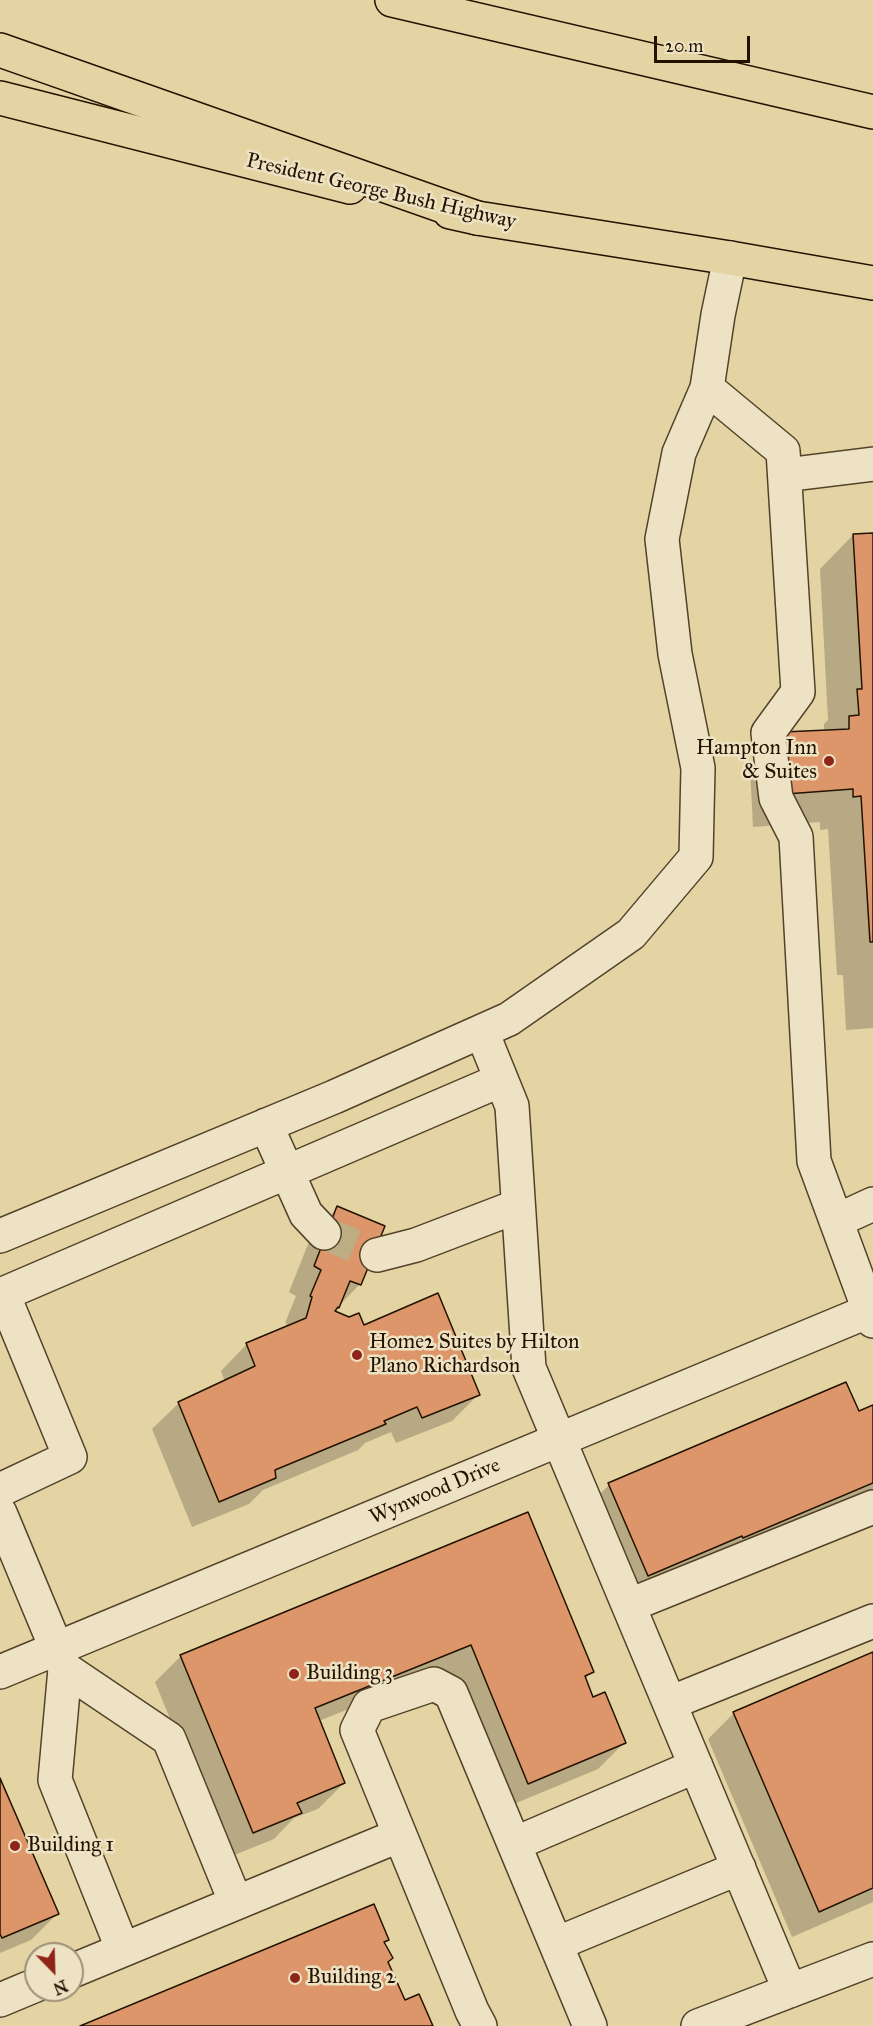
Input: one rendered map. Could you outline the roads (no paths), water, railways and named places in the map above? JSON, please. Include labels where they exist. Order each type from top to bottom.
[{"type":"main road","points":[[392,0],[873,112]]},
{"type":"main road","points":[[0,50],[477,218]]},
{"type":"main road","name":"President George Bush Highway","points":[[0,98],[477,218],[873,283]]},
{"type":"street","points":[[0,1236],[509,1020],[631,934],[696,856],[698,768],[675,654],[662,539],[679,453],[707,388],[718,315],[730,258]]},
{"type":"street","points":[[707,388],[783,451],[798,692],[768,733],[776,798],[796,837],[814,1161],[871,1316]]},
{"type":"street","points":[[785,475],[873,464]]},
{"type":"street","points":[[482,1032],[512,1106],[529,1368],[790,1991]]},
{"type":"street","points":[[0,1490],[70,1457],[3,1294],[501,1080]]},
{"type":"street","points":[[266,1125],[306,1214],[324,1233]]},
{"type":"street","points":[[836,1221],[873,1204]]},
{"type":"street","points":[[377,1255],[416,1245],[518,1206]]},
{"type":"street","name":"Wynwood Drive","points":[[0,1672],[60,1659],[560,1440],[871,1316]]},
{"type":"street","points":[[630,1605],[873,1507]]},
{"type":"street","points":[[0,1513],[60,1659],[55,1780],[123,1950]]},
{"type":"street","points":[[670,1703],[873,1621]]},
{"type":"street","points":[[60,1659],[169,1739],[236,1903]]},
{"type":"street","points":[[480,2026],[357,1730],[369,1706],[434,1684],[452,1693],[590,2026]]},
{"type":"street","points":[[514,1844],[696,1766]]},
{"type":"street","points":[[84,1966],[400,1835]]},
{"type":"street","points":[[556,1944],[739,1868]]},
{"type":"street","points":[[698,2026],[873,1959]]},
{"type":"street","points":[[0,2000],[24,1990]]},
{"type":"tunnel","points":[[324,1233],[377,1255]]},
{"type":"place","name":"Hampton Inn & Suites","points":[[829,761]]},
{"type":"place","name":"Home2 Suites by Hilton Plano Richardson","points":[[357,1355]]},
{"type":"place","name":"Building 3","points":[[294,1674]]},
{"type":"place","name":"Building 1","points":[[15,1846]]},
{"type":"place","name":"Building 2","points":[[295,1978]]}]
